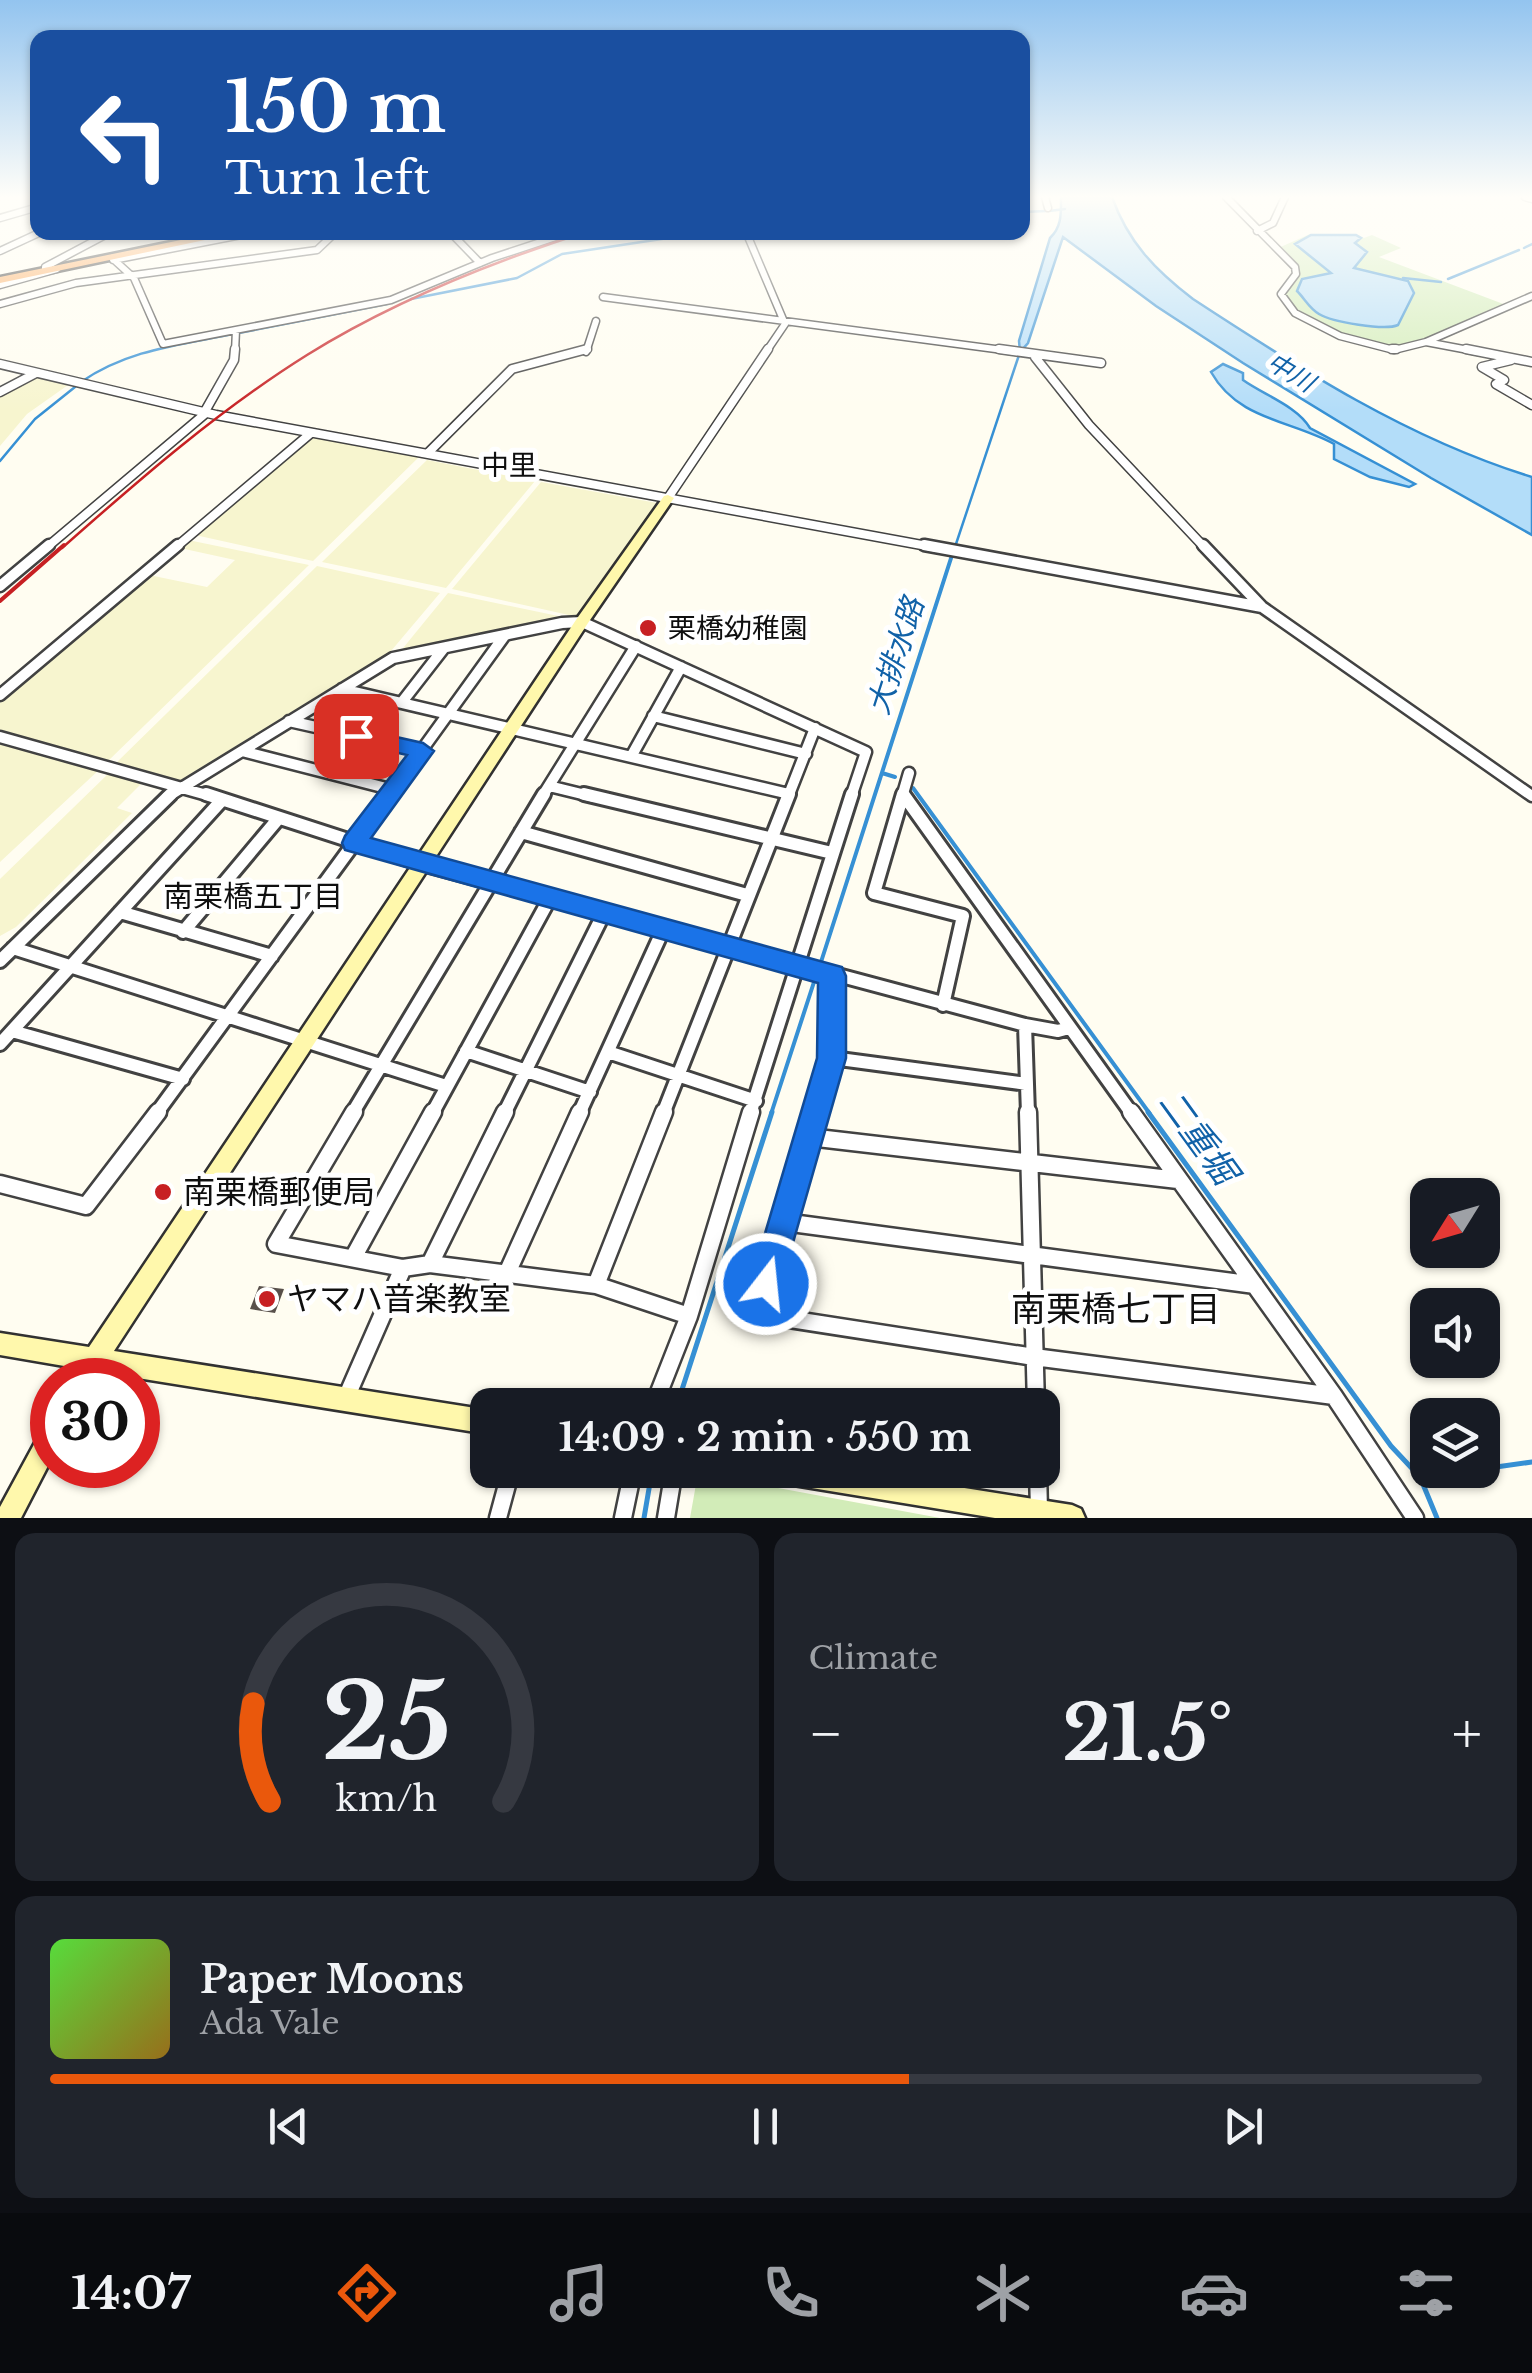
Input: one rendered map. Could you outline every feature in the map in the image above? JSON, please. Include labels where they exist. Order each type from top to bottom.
[{"type":"highway","points":[[0,281],[59,268]]},
{"type":"highway","points":[[49,270],[62,268]]},
{"type":"street","points":[[123,268],[132,276],[163,344],[391,300],[468,268]]},
{"type":"street","points":[[0,304],[76,283],[190,268]]},
{"type":"street","points":[[762,268],[786,324]]},
{"type":"street","points":[[1295,268],[1296,274],[1281,294],[1286,305],[1332,334],[1394,350],[1426,342],[1532,296]]},
{"type":"street","points":[[603,298],[1100,363]]},
{"type":"street","points":[[428,453],[512,370],[586,352],[596,321]]},
{"type":"street","points":[[94,1358],[582,622],[786,324]]},
{"type":"street","points":[[0,586],[205,413],[234,360],[236,330]]},
{"type":"street","points":[[1426,342],[1532,362]]},
{"type":"street","points":[[1033,356],[1089,425],[1262,607],[1532,796]]},
{"type":"street","points":[[1515,358],[1482,367],[1504,380],[1496,384],[1532,406]]},
{"type":"street","points":[[0,364],[205,413],[1262,607]]},
{"type":"street","points":[[0,392],[36,373]]},
{"type":"street","points":[[0,695],[311,433]]},
{"type":"street","points":[[0,962],[182,786],[393,658],[582,622],[866,752],[689,1316],[661,1388]]},
{"type":"street","points":[[0,1184],[86,1206],[505,635]]},
{"type":"street","points":[[636,646],[520,832],[276,1244],[403,1268],[430,1264],[596,1285],[689,1316]]},
{"type":"street","points":[[402,702],[444,648]]},
{"type":"street","points":[[632,755],[681,667]]},
{"type":"street","points":[[342,689],[790,794]]},
{"type":"street","points":[[653,716],[806,754]]},
{"type":"street","points":[[289,721],[423,751]]},
{"type":"street","points":[[596,1285],[814,728]]},
{"type":"street","points":[[0,737],[182,786],[422,864],[603,915],[1025,1024],[1069,1028]]},
{"type":"street","points":[[242,750],[394,790]]},
{"type":"street","points":[[909,773],[874,893],[963,916],[944,1004]]},
{"type":"street","points":[[550,786],[832,854]]},
{"type":"street","points":[[903,794],[1334,1396],[1415,1518]]},
{"type":"street","points":[[0,1044],[222,800]]},
{"type":"street","points":[[184,932],[278,819]]},
{"type":"street","points":[[520,832],[748,895]]},
{"type":"street","points":[[352,1258],[550,898]]},
{"type":"street","points":[[120,912],[272,956]]},
{"type":"street","points":[[430,1264],[603,915]]},
{"type":"street","points":[[508,1271],[663,930]]},
{"type":"street","points":[[14,948],[446,1086]]},
{"type":"street","points":[[832,976],[832,1058],[757,1314],[1034,1357],[1334,1396]]},
{"type":"street","points":[[1025,1024],[1035,1388]]},
{"type":"street","points":[[12,1032],[183,1078]]},
{"type":"street","points":[[466,1052],[590,1092]]},
{"type":"street","points":[[608,1052],[756,1101]]},
{"type":"street","points":[[832,1058],[1026,1084]]},
{"type":"street","points":[[809,1137],[1178,1180]]},
{"type":"street","points":[[784,1222],[1255,1285]]},
{"type":"street","points":[[346,1398],[403,1268]]},
{"type":"street","points":[[0,1344],[46,1358]]},
{"type":"street","points":[[160,1378],[346,1398],[470,1419]]},
{"type":"street","points":[[8,1518],[30,1476]]},
{"type":"street","points":[[498,1518],[506,1488]]},
{"type":"street","points":[[624,1518],[630,1488]]},
{"type":"street","points":[[666,1518],[671,1488]]},
{"type":"street","points":[[885,1488],[1072,1518]]},
{"type":"street","points":[[1038,1488],[1039,1513]]},
{"type":"shaded area","points":[[37,375],[68,385],[27,414],[0,446],[0,394]]},
{"type":"shaded area","points":[[311,437],[421,455],[313,561],[195,535]]},
{"type":"shaded area","points":[[427,460],[535,481],[446,588],[322,562]]},
{"type":"shaded area","points":[[541,482],[657,503],[578,617],[452,589]]},
{"type":"shaded area","points":[[188,540],[309,565],[107,762],[0,733],[0,703],[149,575],[207,587],[235,560],[180,548]]},
{"type":"shaded area","points":[[317,566],[440,593],[391,651],[179,781],[115,764]]},
{"type":"shaded area","points":[[448,593],[563,617],[399,653]]},
{"type":"shaded area","points":[[0,741],[100,769],[0,862]]},
{"type":"shaded area","points":[[109,773],[142,783],[117,808],[132,813],[16,927],[0,936],[0,879]]},
{"type":"green space","points":[[1297,268],[1408,268],[1506,305],[1421,341],[1390,348],[1336,333],[1300,316],[1284,295],[1299,270]]},
{"type":"green space","points":[[695,1488],[779,1488],[940,1518],[690,1518]]},
{"type":"water","points":[[1041,268],[1053,268],[1028,343],[1020,352],[1019,341]]},
{"type":"water","name":"中川","points":[[1105,268],[1158,268],[1193,299],[1356,400],[1442,443],[1532,477],[1532,535],[1431,478],[1156,306]]},
{"type":"water","points":[[1325,268],[1354,268],[1408,281],[1414,293],[1398,325],[1346,323],[1316,312],[1297,291],[1302,279],[1331,273]]},
{"type":"water","points":[[1223,364],[1243,373],[1243,380],[1289,407],[1310,428],[1415,484],[1409,487],[1370,477],[1334,459],[1334,444],[1250,410],[1222,388],[1211,372]]},
{"type":"building","name":"ヤマハ音楽教室","points":[[259,1286],[284,1289],[275,1313],[250,1309]]},
{"type":"waterway","points":[[411,299],[517,278],[536,268]]},
{"type":"waterway","points":[[1448,279],[1475,268]]},
{"type":"waterway","points":[[1403,278],[1441,282]]},
{"type":"waterway","points":[[239,333],[387,304]]},
{"type":"waterway","points":[[81,382],[135,356],[233,334]]},
{"type":"waterway","name":"大排水路","points":[[955,547],[1019,355]]},
{"type":"waterway","points":[[0,461],[35,419],[75,387]]},
{"type":"waterway","name":"大排水路","points":[[821,962],[953,552]]},
{"type":"waterway","name":"二重堀","points":[[882,773],[895,777]]},
{"type":"waterway","name":"二重堀","points":[[913,788],[1150,1114]]},
{"type":"waterway","points":[[771,1114],[814,982]]},
{"type":"waterway","points":[[683,1388],[772,1112]]},
{"type":"waterway","name":"二重堀","points":[[1148,1112],[1391,1446],[1410,1466]]},
{"type":"waterway","points":[[1500,1466],[1532,1462]]},
{"type":"waterway","points":[[644,1518],[649,1488]]},
{"type":"waterway","name":"二重堀","points":[[1425,1488],[1437,1518]]},
{"type":"railway","points":[[62,548],[211,422],[274,376],[374,317],[487,268]]},
{"type":"railway","points":[[0,601],[64,545]]},
{"type":"place","name":"栗橋幼稚園","points":[[648,628]]},
{"type":"place","name":"南栗橋郵便局","points":[[163,1192]]},
{"type":"place","name":"ヤマハ音楽教室","points":[[267,1299]]},
{"type":"district","name":"中里","points":[[509,465]]},
{"type":"district","name":"南栗橋五丁目","points":[[253,897]]},
{"type":"district","name":"南栗橋七丁目","points":[[1116,1309]]},
{"type":"route","points":[[356,736],[423,751],[354,843],[832,976],[832,1058],[766,1284]]}]
